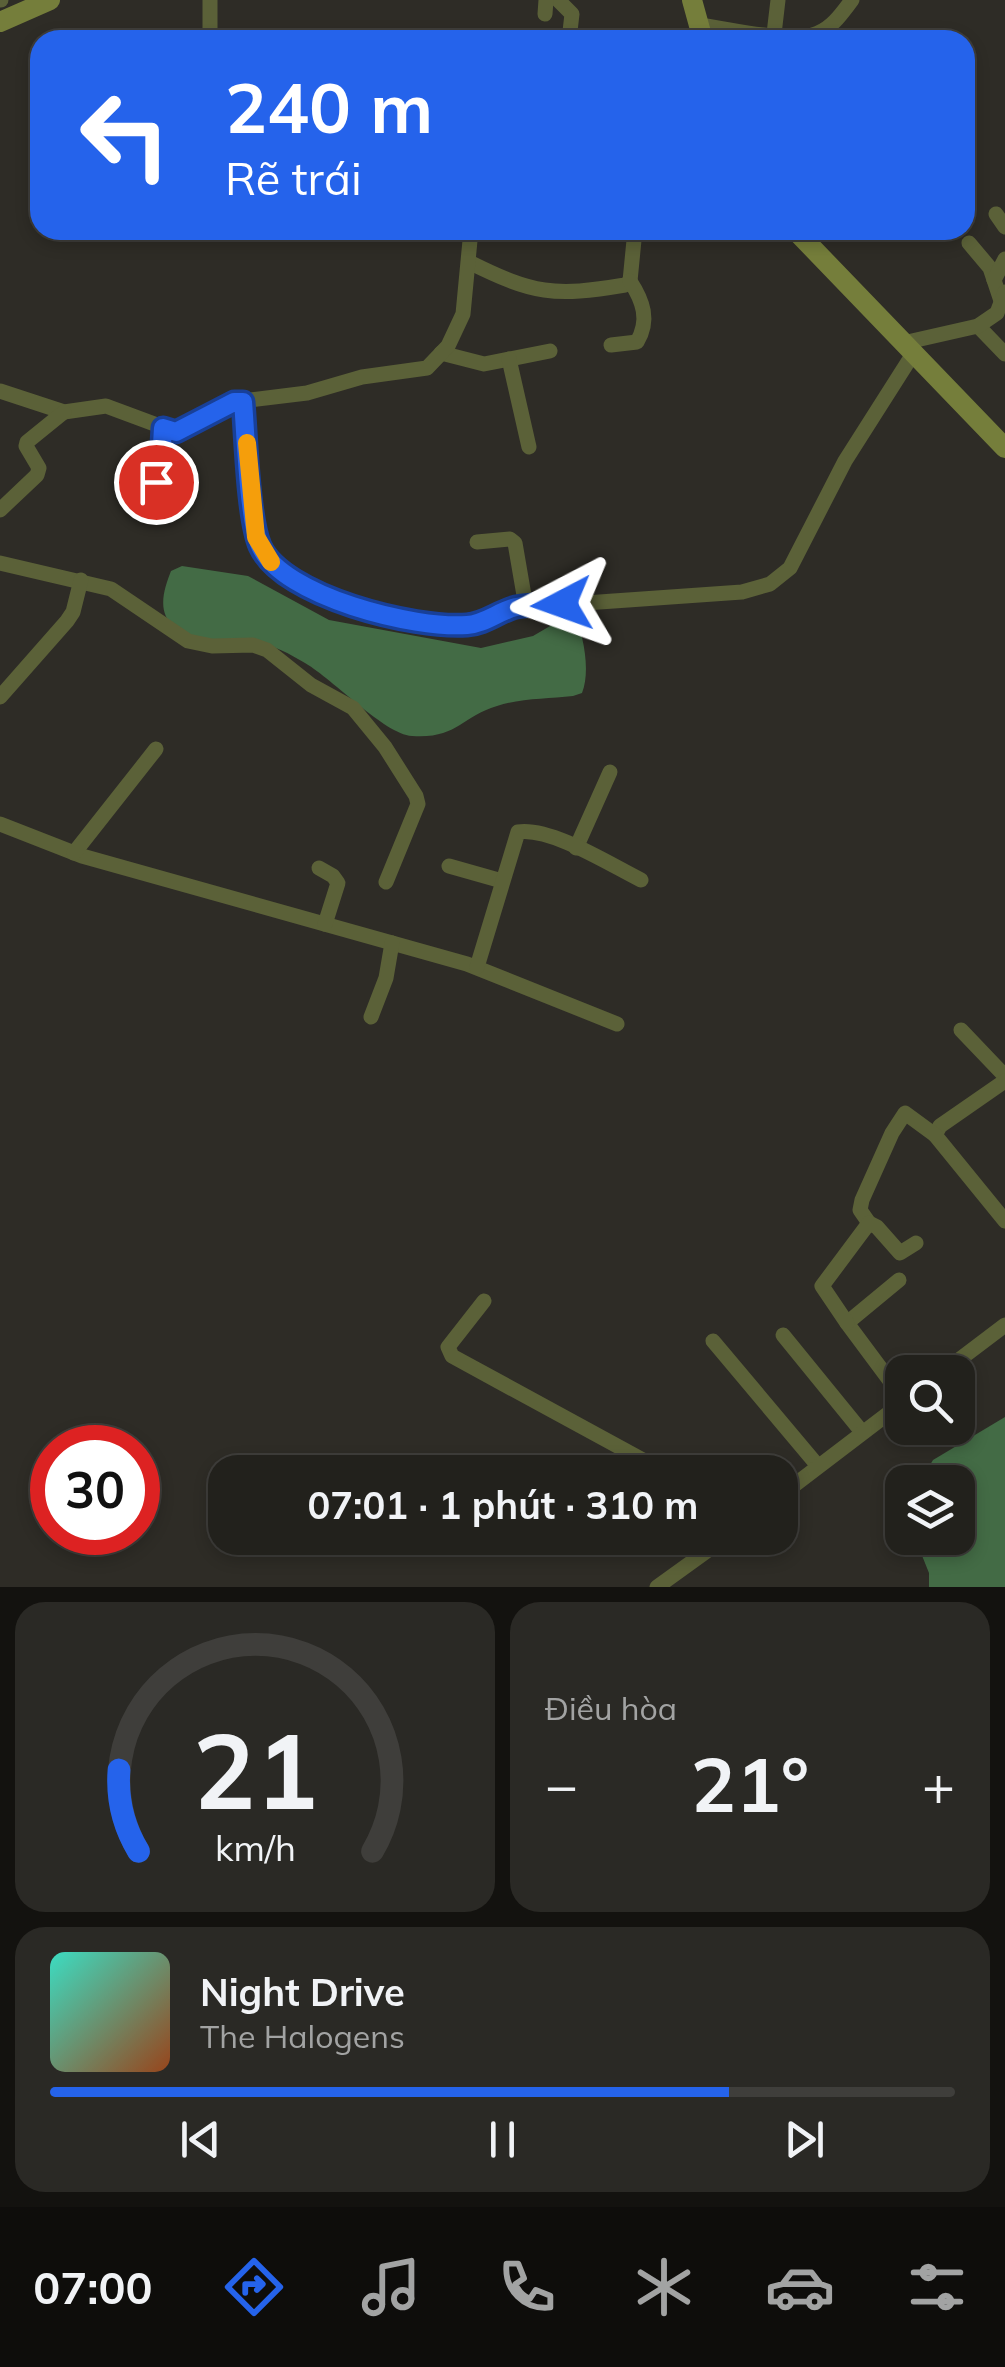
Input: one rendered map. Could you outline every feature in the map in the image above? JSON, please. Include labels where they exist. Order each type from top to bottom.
[{"type":"main road","points":[[0,22],[50,0]]},
{"type":"main road","points":[[692,0],[700,30]]},
{"type":"main road","points":[[812,240],[908,348],[1005,448]]},
{"type":"street","points":[[210,0],[210,30]]},
{"type":"street","points":[[558,0],[572,14],[571,30]]},
{"type":"street","points":[[774,30],[778,0]]},
{"type":"street","points":[[830,30],[852,0]]},
{"type":"street","points":[[0,392],[64,412],[106,406],[176,432],[234,402],[307,393],[362,377],[427,368],[442,353],[463,314],[471,240]]},
{"type":"street","points":[[611,346],[637,342],[642,334],[644,310],[630,282],[634,240]]},
{"type":"street","points":[[969,244],[990,268],[1000,291]]},
{"type":"street","points":[[243,402],[256,537],[269,560],[344,605],[432,624],[469,626],[514,608],[742,592],[782,576],[790,568],[908,348],[978,326],[996,313],[1005,259]]},
{"type":"street","points":[[470,262],[537,292],[602,289],[630,282]]},
{"type":"street","points":[[978,326],[1005,354]]},
{"type":"street","points":[[442,353],[484,364],[550,351]]},
{"type":"street","points":[[509,359],[529,447]]},
{"type":"street","points":[[0,510],[37,475],[39,468],[27,442],[64,412]]},
{"type":"street","points":[[127,486],[137,488],[160,477],[163,428]]},
{"type":"street","points":[[478,542],[510,538],[515,543],[526,607]]},
{"type":"street","points":[[0,563],[111,589],[188,641],[212,646],[259,646],[311,685],[353,708],[386,747],[418,804],[386,882]]},
{"type":"street","points":[[0,697],[68,621],[82,580]]},
{"type":"street","points":[[74,853],[156,749]]},
{"type":"street","points":[[576,848],[610,772]]},
{"type":"street","points":[[0,824],[74,853],[477,968],[616,1024]]},
{"type":"street","points":[[477,968],[518,832],[532,830],[640,880]]},
{"type":"street","points":[[449,866],[502,881]]},
{"type":"street","points":[[319,868],[338,883],[325,924]]},
{"type":"street","points":[[371,1016],[386,978],[392,942]]},
{"type":"street","points":[[935,1135],[940,1126],[1005,1078],[961,1030]]},
{"type":"street","points":[[916,1243],[900,1253],[860,1210],[892,1133],[905,1113],[935,1135],[1005,1222]]},
{"type":"street","points":[[869,1223],[822,1286],[885,1376]]},
{"type":"street","points":[[847,1323],[899,1280]]},
{"type":"street","points":[[484,1301],[448,1348],[452,1356],[634,1455]]},
{"type":"street","points":[[965,1355],[1005,1325]]},
{"type":"street","points":[[783,1335],[862,1432]]},
{"type":"street","points":[[713,1341],[818,1466]]},
{"type":"street","points":[[798,1482],[885,1414]]},
{"type":"street","points":[[657,1587],[701,1555]]},
{"type":"shaded area","points":[[182,566],[248,576],[329,620],[481,648],[533,636],[574,612],[585,652],[585,684],[582,693],[573,696],[497,706],[439,734],[401,733],[373,717],[317,671],[281,650],[256,642],[195,637],[175,627],[165,615],[163,600],[171,571]]},
{"type":"shaded area","points":[[1005,1417],[1005,1587],[929,1587],[929,1573],[922,1555],[975,1555],[975,1465],[930,1465],[958,1445],[975,1445],[975,1435]]},
{"type":"slow traffic","points":[[247,443],[256,537],[271,562]]},
{"type":"route","points":[[156,482],[160,477],[163,428],[176,432],[234,402],[243,402],[256,537],[269,560],[287,573],[344,605],[432,624],[469,626],[514,608],[562,604]]}]
